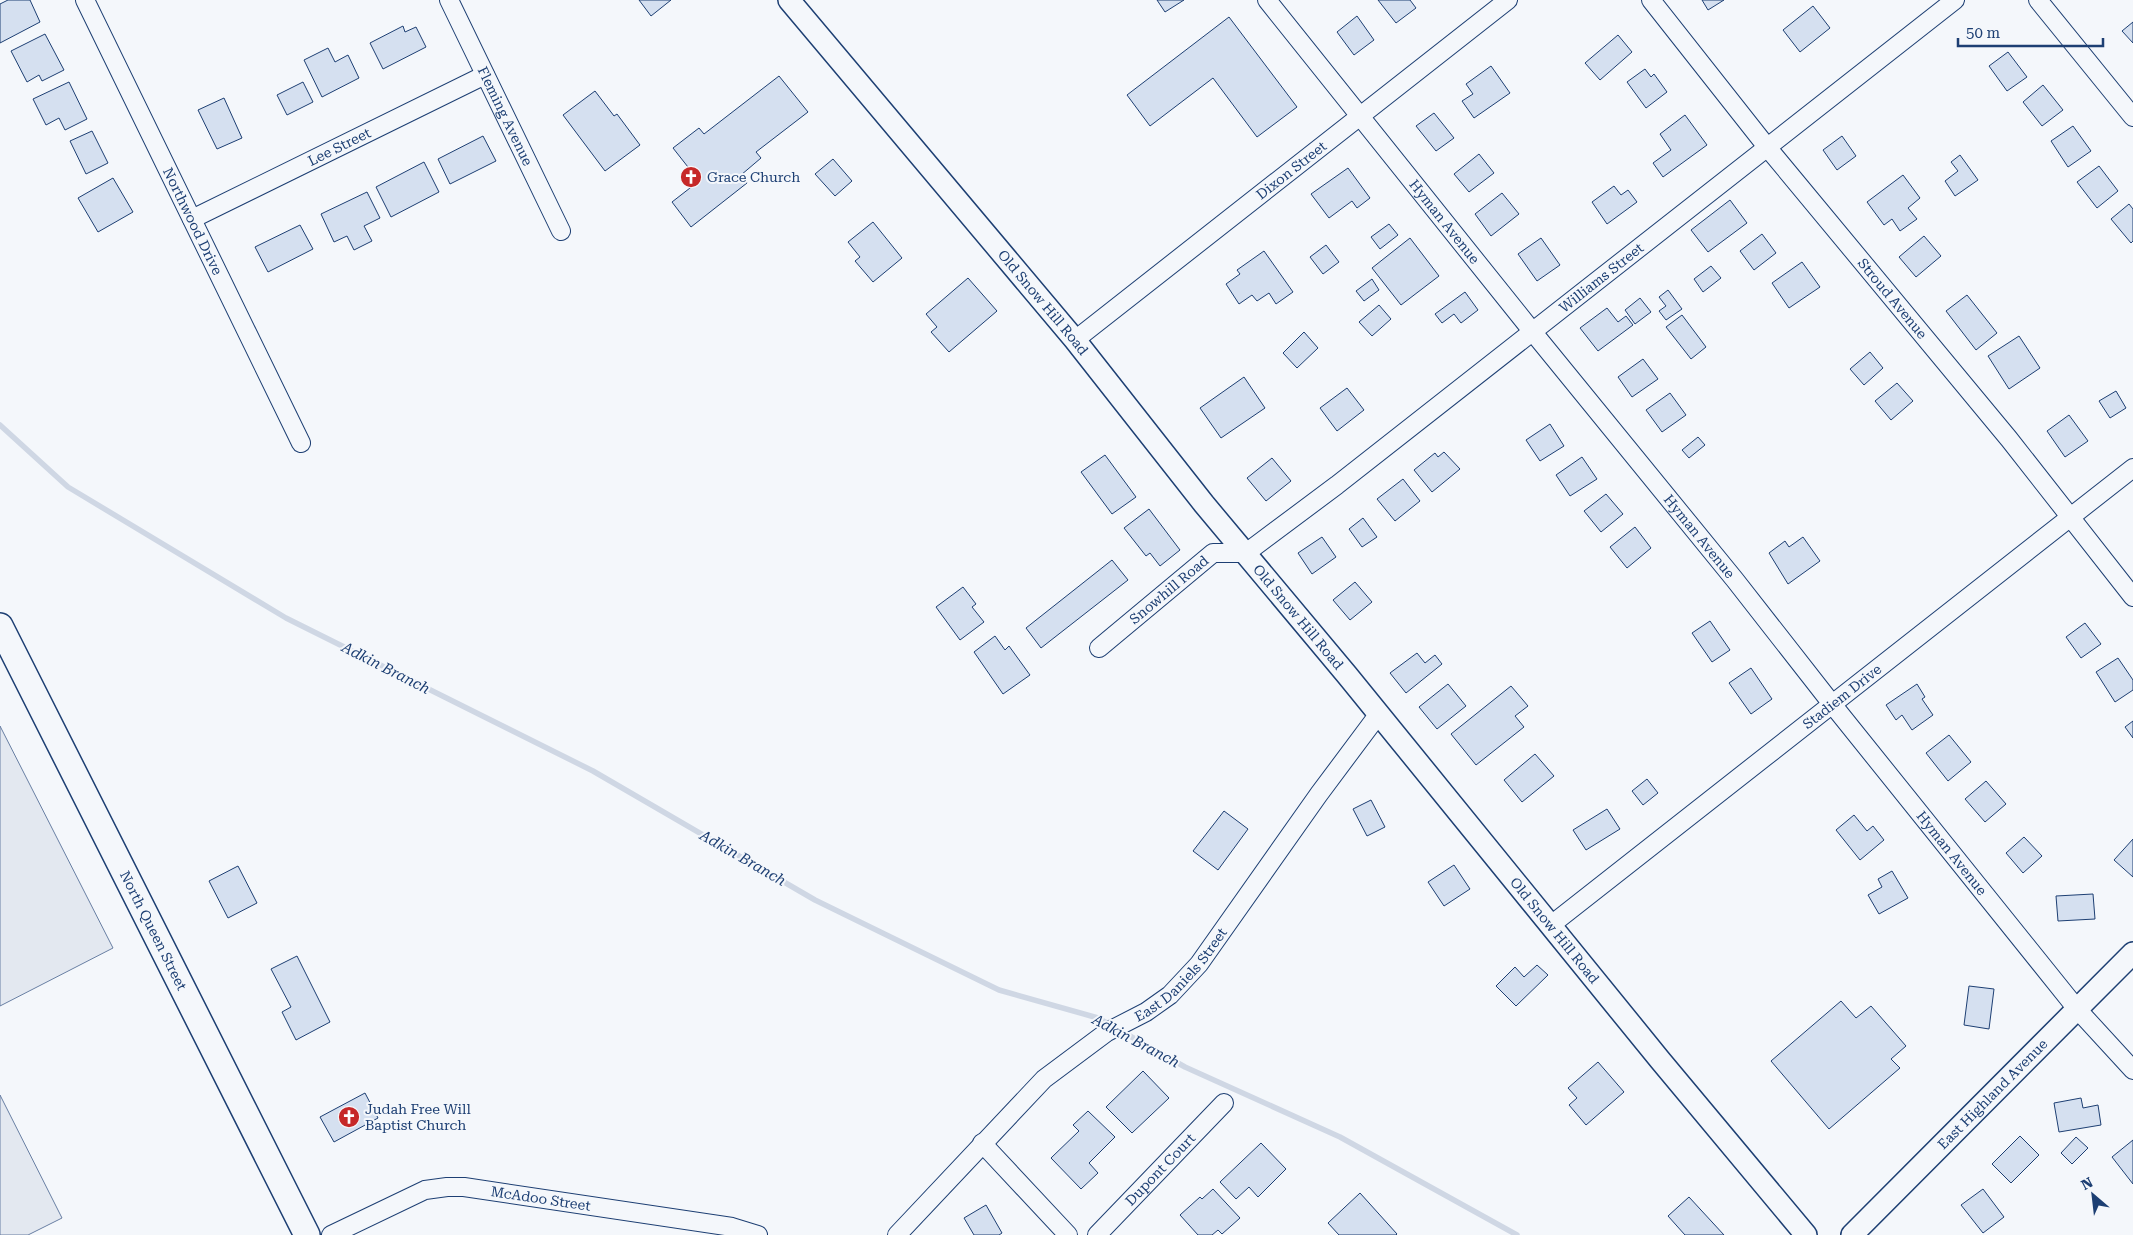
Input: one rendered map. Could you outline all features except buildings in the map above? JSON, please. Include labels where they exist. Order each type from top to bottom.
[{"type":"main road","name":"North Queen Street","points":[[0,626],[307,1235]]},
{"type":"street","name":"Northwood Drive","points":[[85,0],[301,443]]},
{"type":"street","name":"Fleming Avenue","points":[[449,0],[561,231]]},
{"type":"street","name":"Old Snow Hill Road","points":[[789,0],[1075,340],[1204,504],[1806,1235]]},
{"type":"street","name":"Hyman Avenue","points":[[1267,0],[1532,332],[1736,580],[1832,704],[2077,1009],[2133,1070]]},
{"type":"street","name":"Dixon Street","points":[[1075,340],[1508,0]]},
{"type":"street","name":"Stroud Avenue","points":[[1651,0],[1767,147],[2009,439],[2133,597]]},
{"type":"street","name":"Williams Street","points":[[1246,553],[1532,332],[1955,0]]},
{"type":"street","points":[[2038,0],[2133,117]]},
{"type":"street","name":"Lee Street","points":[[192,219],[485,74]]},
{"type":"street","name":"Stadiem Drive","points":[[1551,925],[2133,468]]},
{"type":"street","name":"Snowhill Road","points":[[1099,648],[1213,553],[1246,553]]},
{"type":"street","name":"East Daniels Street","points":[[897,1235],[1044,1079],[1107,1032],[1146,1012],[1184,982],[1199,964],[1318,794],[1378,714]]},
{"type":"street","name":"East Highland Avenue","points":[[1852,1235],[2133,953]]},
{"type":"street","name":"Dupont Court","points":[[1097,1235],[1224,1104]]},
{"type":"street","points":[[982,1143],[1068,1235]]},
{"type":"street","name":"McAdoo Street","points":[[331,1235],[425,1190],[464,1187],[732,1227],[758,1235]]},
{"type":"shaded area","points":[[0,726],[113,948],[0,1006]]},
{"type":"shaded area","points":[[0,1095],[62,1218],[28,1235],[0,1235]]},
{"type":"waterway","name":"Adkin Branch","points":[[0,425],[68,487],[286,618],[593,771],[815,900],[999,990],[1098,1018],[1185,1067],[1340,1137],[1517,1235]]},
{"type":"place","name":"Grace Church","points":[[691,177]]},
{"type":"place","name":"Judah Free Will Baptist Church","points":[[349,1117]]}]
